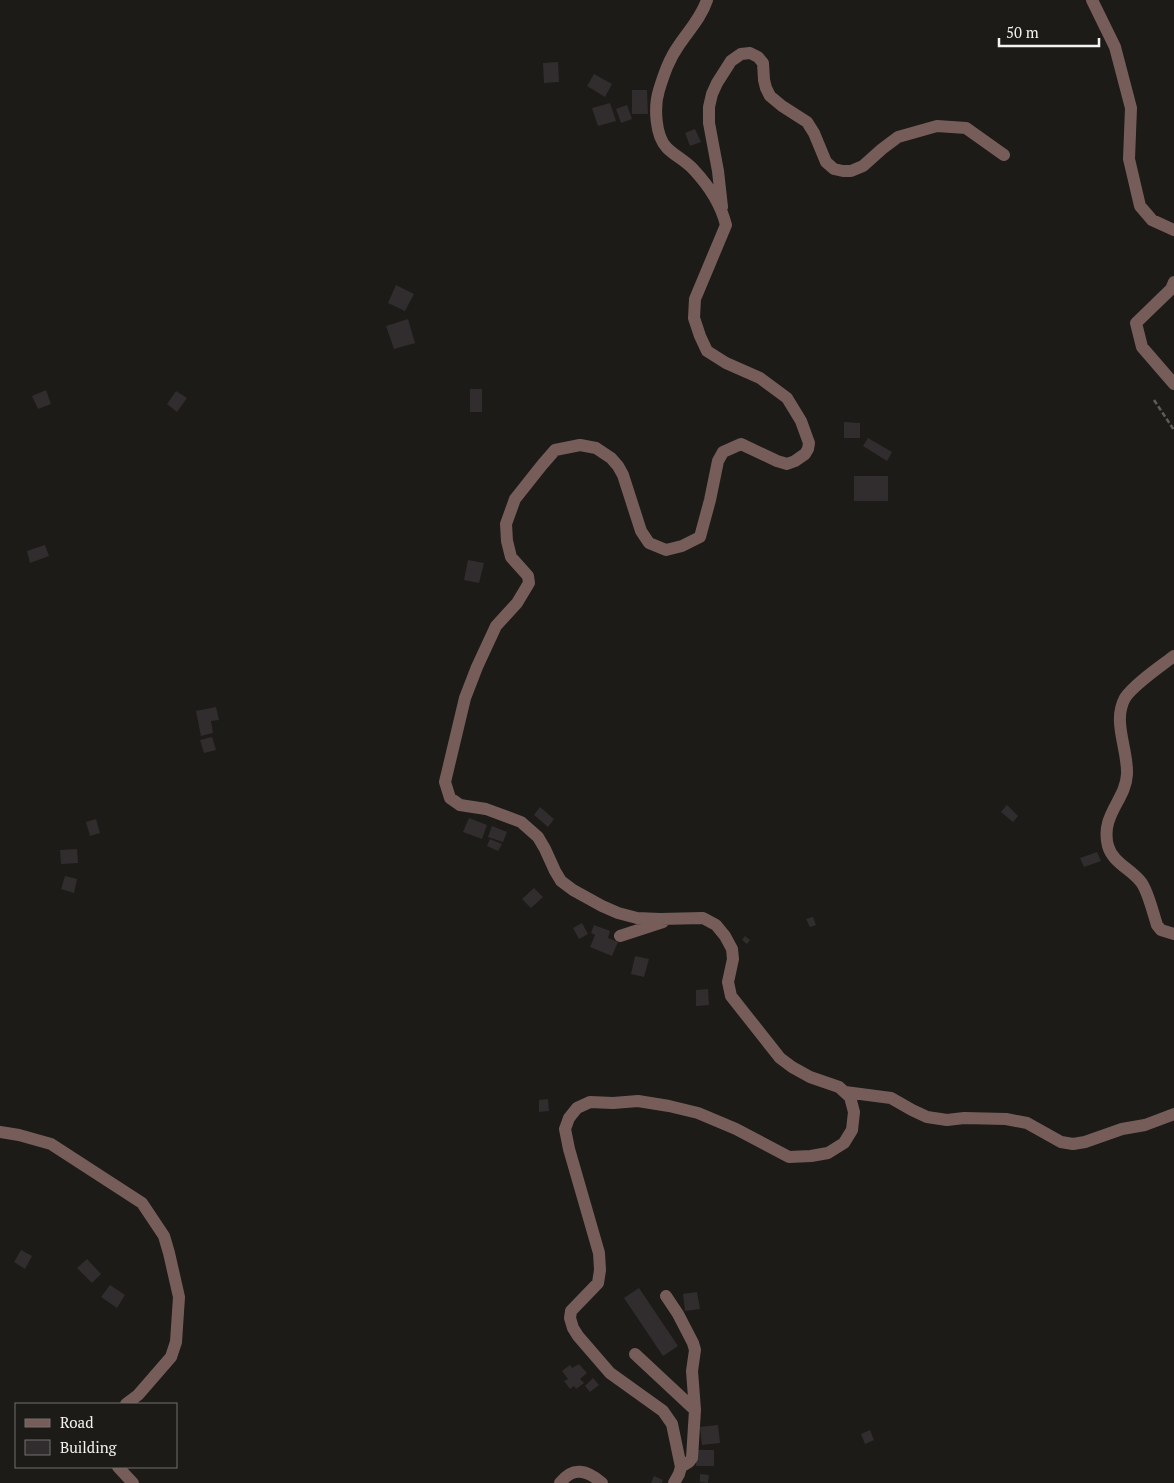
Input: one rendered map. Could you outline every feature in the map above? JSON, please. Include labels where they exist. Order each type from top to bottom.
[{"type":"street","points":[[707,0],[703,10],[679,44],[666,68],[658,93],[656,120],[660,137],[666,147],[693,168],[717,201],[723,214]]},
{"type":"street","points":[[1092,0],[1115,47],[1131,108],[1129,159],[1140,206],[1152,220],[1174,230]]},
{"type":"street","points":[[674,1483],[681,1467],[672,1424],[663,1411],[610,1373],[573,1328],[570,1318],[571,1310],[598,1283],[600,1270],[599,1253],[564,1129],[566,1124],[577,1108],[590,1102],[638,1101],[698,1113],[789,1157],[828,1153],[844,1143],[852,1130],[854,1112],[850,1097],[839,1086],[810,1077],[780,1058],[731,996],[728,982],[733,959],[732,949],[716,925],[704,918],[637,918],[602,906],[561,881],[538,837],[521,822],[486,808],[460,805],[450,798],[445,782],[465,698],[496,626],[517,603],[529,582],[528,576],[511,557],[507,541],[506,524],[515,499],[556,450],[580,445],[596,448],[611,458],[618,466],[623,475],[641,531],[649,543],[666,550],[682,546],[700,537],[718,461],[723,452],[741,444],[787,464],[800,458],[808,449],[809,443],[801,421],[787,398],[760,378],[726,363],[707,351],[694,318],[695,299],[726,225],[709,123],[709,107],[717,83],[731,61],[741,54],[750,53],[758,56],[763,63],[764,80],[770,96],[807,122],[814,133],[826,162],[834,169],[851,171],[863,166],[882,148],[898,137],[937,126],[966,128],[1004,155]]},
{"type":"street","points":[[1174,282],[1171,289],[1136,323],[1142,347],[1174,384]]},
{"type":"street","points":[[1174,656],[1145,678],[1126,698],[1121,710],[1120,723],[1127,776],[1123,790],[1107,824],[1107,837],[1111,852],[1117,860],[1142,882],[1157,925],[1161,930],[1174,934]]},
{"type":"street","points":[[620,936],[674,919]]},
{"type":"street","points":[[845,1092],[891,1098],[927,1117],[947,1120],[964,1118],[1006,1119],[1026,1122],[1061,1142],[1074,1144],[1122,1129],[1145,1125],[1174,1114]]},
{"type":"street","points":[[0,1132],[19,1134],[51,1144],[142,1203],[164,1236],[180,1297],[176,1342],[171,1357],[138,1395],[127,1403]]},
{"type":"street","points":[[666,1296],[678,1314],[695,1350],[692,1371],[696,1410],[692,1458],[681,1467]]},
{"type":"street","points":[[635,1354],[696,1410]]},
{"type":"street","points":[[119,1468],[133,1483]]},
{"type":"street","points":[[560,1483],[573,1472],[593,1475],[602,1483]]},
{"type":"path","points":[[1154,400],[1174,430]]},
{"type":"building","points":[[558,62],[559,82],[544,83],[543,63]]},
{"type":"building","points":[[594,74],[612,84],[605,97],[587,86]]},
{"type":"building","points":[[632,90],[647,90],[648,114],[632,114]]},
{"type":"building","points":[[610,103],[616,121],[598,126],[592,108]]},
{"type":"building","points":[[627,105],[632,119],[621,123],[616,109]]},
{"type":"building","points":[[695,129],[701,142],[690,146],[685,133]]},
{"type":"building","points":[[396,285],[414,294],[405,311],[388,303]]},
{"type":"building","points":[[408,319],[415,343],[394,349],[386,326]]},
{"type":"building","points":[[470,389],[482,389],[482,412],[470,412]]},
{"type":"building","points":[[46,390],[51,404],[38,409],[32,396]]},
{"type":"building","points":[[176,391],[187,398],[177,412],[167,404]]},
{"type":"building","points":[[844,422],[860,423],[860,438],[844,438]]},
{"type":"building","points":[[868,438],[892,452],[887,461],[863,446]]},
{"type":"building","points":[[854,476],[888,476],[888,501],[854,501]]},
{"type":"building","points":[[45,545],[49,556],[30,563],[27,551]]},
{"type":"building","points":[[468,560],[484,563],[479,583],[464,580]]},
{"type":"building","points":[[216,707],[219,720],[211,721],[213,733],[201,736],[196,711]]},
{"type":"building","points":[[212,737],[216,750],[204,753],[200,740]]},
{"type":"building","points":[[1007,805],[1018,816],[1013,822],[1001,812]]},
{"type":"building","points":[[540,807],[554,819],[548,827],[534,815]]},
{"type":"building","points":[[469,818],[487,825],[482,839],[463,832]]},
{"type":"building","points":[[96,819],[100,833],[90,836],[86,822]]},
{"type":"building","points":[[492,826],[507,832],[503,842],[488,837]]},
{"type":"building","points":[[490,839],[502,844],[498,851],[487,846]]},
{"type":"building","points":[[77,849],[78,863],[61,864],[60,850]]},
{"type":"building","points":[[1097,852],[1101,861],[1084,867],[1080,858]]},
{"type":"building","points":[[65,876],[77,879],[74,893],[61,889]]},
{"type":"building","points":[[534,888],[543,897],[531,908],[522,899]]},
{"type":"building","points":[[813,917],[816,925],[810,927],[806,919]]},
{"type":"building","points":[[582,923],[588,934],[579,939],[573,928]]},
{"type":"building","points":[[594,925],[610,931],[608,938],[618,942],[612,956],[590,947],[595,935],[591,933]]},
{"type":"building","points":[[745,936],[750,940],[747,944],[742,940]]},
{"type":"building","points":[[635,956],[649,959],[644,977],[631,974]]},
{"type":"building","points":[[708,989],[709,1005],[696,1006],[696,990]]},
{"type":"building","points":[[548,1099],[549,1111],[539,1112],[539,1100]]},
{"type":"building","points":[[21,1250],[32,1256],[25,1269],[14,1262]]},
{"type":"building","points":[[87,1259],[101,1274],[92,1283],[77,1268]]},
{"type":"building","points":[[110,1285],[125,1295],[117,1308],[101,1297]]},
{"type":"building","points":[[639,1288],[678,1346],[663,1356],[624,1298]]},
{"type":"building","points":[[697,1292],[700,1309],[685,1311],[683,1294]]},
{"type":"building","points":[[579,1364],[587,1373],[580,1379],[584,1383],[576,1389],[574,1386],[570,1389],[564,1381],[568,1379],[562,1371],[570,1365],[572,1368]]},
{"type":"building","points":[[593,1378],[599,1385],[590,1392],[585,1386]]},
{"type":"building","points":[[718,1425],[720,1443],[702,1445],[700,1427]]},
{"type":"building","points":[[870,1430],[874,1440],[865,1444],[861,1434]]},
{"type":"building","points":[[696,1450],[714,1450],[714,1466],[696,1466]]},
{"type":"building","points":[[700,1474],[709,1475],[708,1483],[700,1482]]},
{"type":"building","points":[[654,1476],[663,1480],[662,1483],[651,1483]]}]
